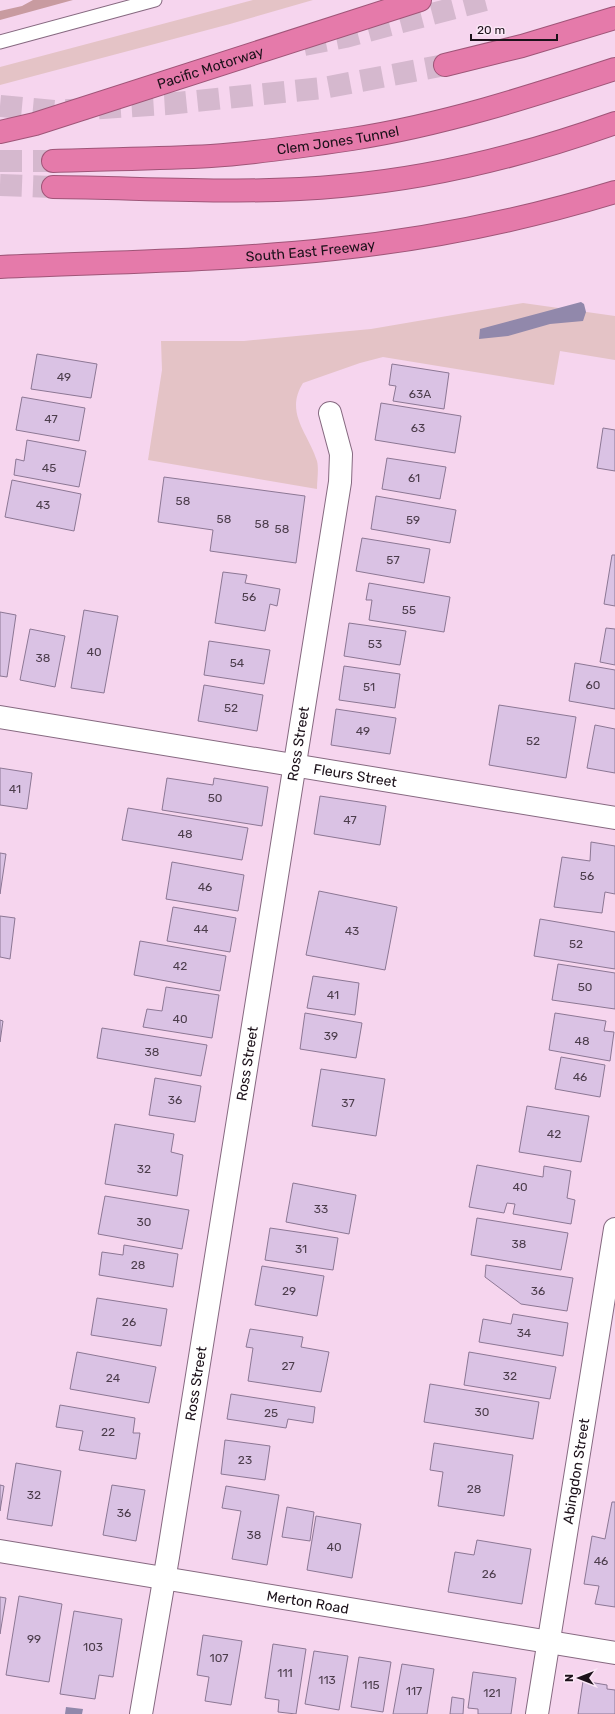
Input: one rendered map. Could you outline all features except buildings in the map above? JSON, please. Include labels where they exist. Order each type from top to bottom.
[{"type":"highway","name":"Pacific Motorway","points":[[0,132],[35,124],[420,0]]},
{"type":"highway","points":[[445,65],[522,46],[615,18]]},
{"type":"highway","name":"Clem Jones Tunnel","points":[[53,161],[211,156],[353,139],[452,118],[538,94],[615,69]]},
{"type":"highway","points":[[53,187],[266,190],[341,186],[471,165],[536,149],[615,123]]},
{"type":"highway","name":"South East Freeway","points":[[0,267],[246,256],[334,249],[418,238],[492,225],[565,207],[615,192]]},
{"type":"street","name":"Ross Street","points":[[141,1714],[340,482],[341,454],[330,413]]},
{"type":"street","name":"Fleurs Street","points":[[0,716],[294,766],[615,818]]},
{"type":"street","name":"Abingdon Street","points":[[537,1714],[615,1229]]},
{"type":"street","name":"Merton Road","points":[[0,1551],[615,1653]]},
{"type":"lane","points":[[0,42],[155,0]]},
{"type":"shaded area","points":[[33,0],[73,0],[0,20],[0,11],[22,6]]},
{"type":"shaded area","points":[[253,0],[313,0],[230,24],[0,85],[0,67]]},
{"type":"shaded area","points":[[581,302],[584,304],[586,312],[583,321],[550,324],[508,336],[479,339],[480,329]]},
{"type":"shaded area","points":[[523,303],[615,316],[615,360],[560,351],[554,385],[383,357],[360,363],[303,383],[298,394],[296,404],[297,414],[317,461],[317,489],[148,460],[162,370],[161,341],[244,341],[371,329]]},
{"type":"shaded area","points":[[66,1707],[83,1709],[82,1714],[65,1714]]},
{"type":"tunnel","points":[[304,45],[345,37],[485,0]]},
{"type":"tunnel","points":[[0,106],[54,111],[167,104],[323,88],[445,65]]},
{"type":"tunnel","points":[[0,161],[53,161]]},
{"type":"tunnel","points":[[0,185],[53,187]]}]
